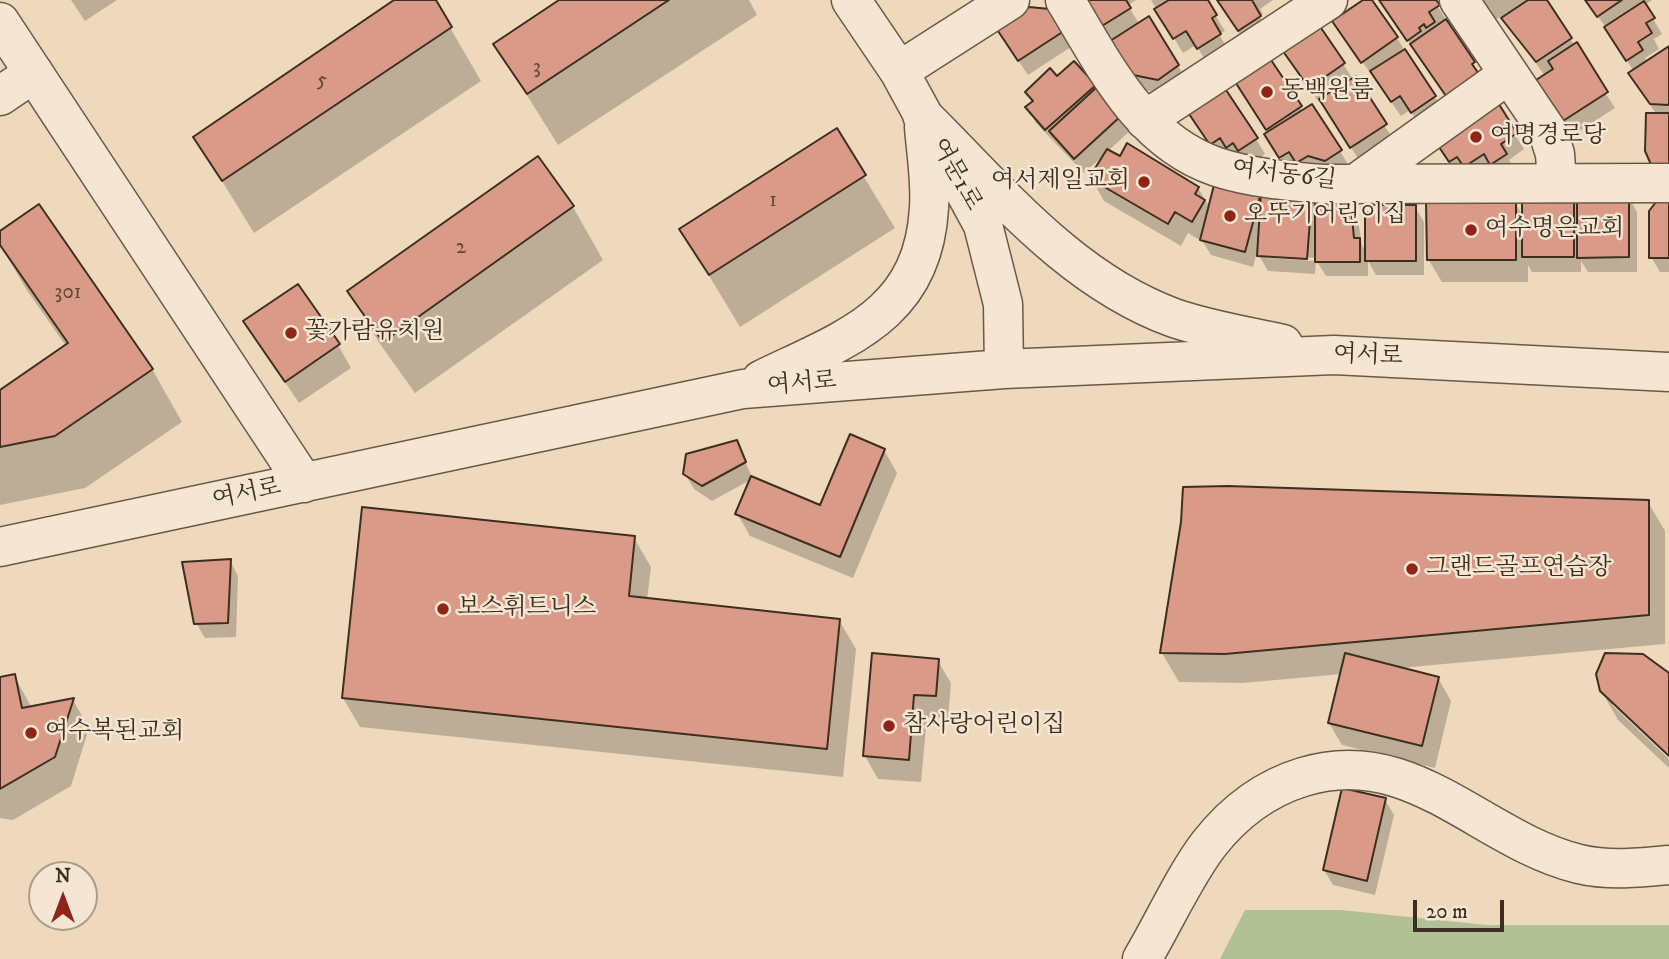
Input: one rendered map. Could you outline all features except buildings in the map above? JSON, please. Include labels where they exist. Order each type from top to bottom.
[{"type":"street","name":"여문1로","points":[[852,0],[900,71],[983,225],[1003,304],[1004,369]]},
{"type":"street","points":[[900,71],[1010,0]]},
{"type":"street","name":"여서동6길","points":[[1065,0],[1113,80],[1145,120],[1181,149],[1217,167],[1273,179],[1354,184],[1669,183]]},
{"type":"street","points":[[1145,120],[1328,0]]},
{"type":"street","points":[[1459,0],[1548,132],[1555,154],[1557,183]]},
{"type":"street","points":[[0,22],[303,483]]},
{"type":"street","points":[[0,96],[34,73]]},
{"type":"street","name":"여서동6길","points":[[1354,184],[1509,75]]},
{"type":"street","points":[[922,115],[1052,245],[1110,286],[1174,317],[1334,355]]},
{"type":"street","points":[[743,389],[860,331],[888,308],[910,281],[923,247],[929,206],[922,115]]},
{"type":"street","name":"여서로","points":[[0,547],[743,389],[1004,369],[1334,355],[1669,372]]},
{"type":"street","name":"여서로","points":[[1620,370],[1669,362]]},
{"type":"street","points":[[1142,959],[1209,845],[1255,797],[1317,773],[1352,769],[1389,775],[1425,787],[1519,839],[1581,865],[1638,868],[1669,865]]},
{"type":"green space","points":[[1245,910],[1341,910],[1487,925],[1669,925],[1669,959],[1220,959]]},
{"type":"place","name":"동백원룸","points":[[1267,92]]},
{"type":"place","name":"여명경로당","points":[[1476,137]]},
{"type":"place","name":"여서제일교회","points":[[1144,182]]},
{"type":"place","name":"오뚜기어린이집","points":[[1230,216]]},
{"type":"place","name":"여수명은교회","points":[[1471,230]]},
{"type":"place","name":"꽃가람유치원","points":[[291,333]]},
{"type":"place","name":"그랜드골프연습장","points":[[1412,569]]},
{"type":"place","name":"보스휘트니스","points":[[443,609]]},
{"type":"place","name":"참사랑어린이집","points":[[889,726]]},
{"type":"place","name":"여수복된교회","points":[[31,733]]}]
